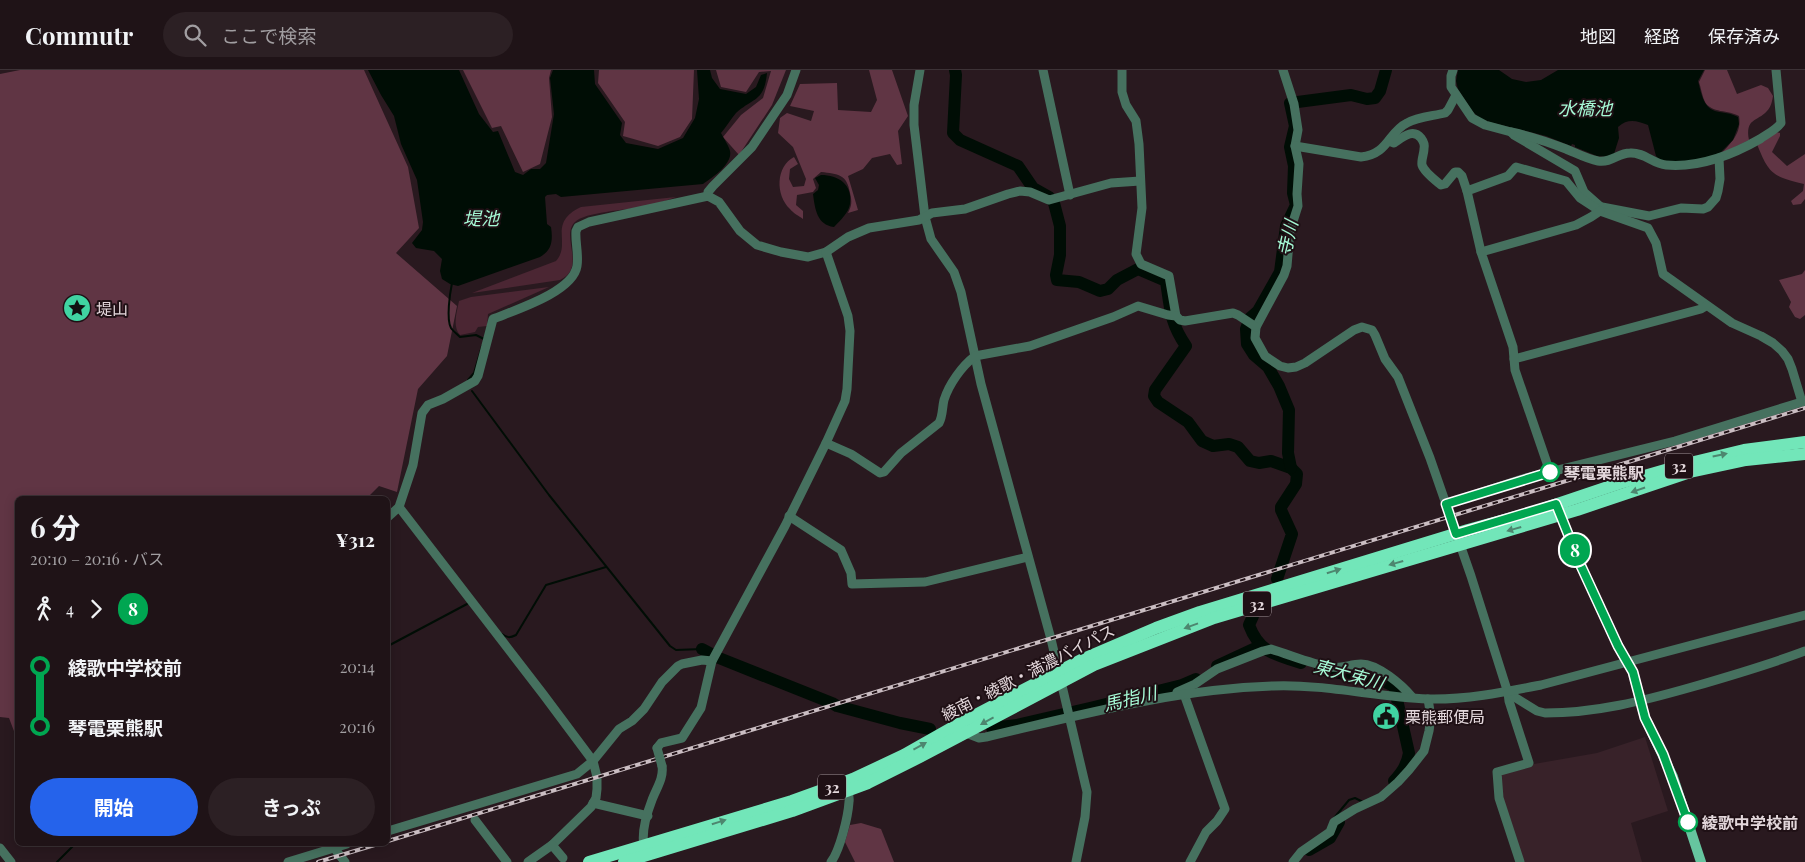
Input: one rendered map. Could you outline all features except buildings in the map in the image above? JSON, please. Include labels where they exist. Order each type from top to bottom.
[{"type":"highway","name":"綾南・綾歌・満濃バイパス","points":[[1559,510],[1620,483],[1710,457],[1780,444],[1805,442]]},
{"type":"highway","name":"綾南・綾歌・満濃バイパス","points":[[624,862],[782,814],[846,786],[914,760],[966,733],[1060,677],[1081,660],[1156,628],[1200,612],[1690,472],[1746,460],[1805,454]]},
{"type":"highway","name":"綾南・綾歌・満濃バイパス","points":[[589,862],[846,786],[964,721],[1060,677]]},
{"type":"main road","points":[[1559,510],[1581,566],[1618,646],[1633,672],[1645,718],[1673,778],[1701,862]]},
{"type":"street","points":[[708,196],[708,192],[713,186],[752,147],[787,95],[796,70]]},
{"type":"street","points":[[920,70],[913,115],[925,217],[932,239],[958,282],[980,384],[1060,677],[1087,792],[1085,817],[1076,862]]},
{"type":"street","points":[[1043,70],[1070,195]]},
{"type":"street","points":[[1122,70],[1122,92],[1124,100],[1136,121],[1139,144],[1142,208],[1136,254],[1141,264],[1169,276],[1172,316]]},
{"type":"street","points":[[1251,324],[1284,275],[1287,266],[1290,231],[1298,206],[1299,164],[1296,146],[1298,130],[1294,102],[1283,70]]},
{"type":"street","points":[[1453,70],[1450,81],[1451,87],[1472,118],[1478,123],[1542,140],[1596,161],[1606,162],[1631,153],[1640,154],[1668,166],[1691,164],[1726,156],[1778,127],[1781,123],[1776,70]]},
{"type":"street","points":[[1296,146],[1361,157],[1377,153],[1407,123],[1444,113],[1448,110],[1456,95]]},
{"type":"street","points":[[1511,132],[1575,172],[1584,192],[1601,209],[1650,216],[1681,208],[1703,209],[1708,207],[1716,198],[1718,191],[1720,179],[1719,158]]},
{"type":"street","points":[[1389,141],[1394,143],[1409,133],[1419,136],[1424,142],[1425,147],[1422,161],[1424,169],[1441,185],[1445,184],[1455,172],[1462,176],[1481,252],[1513,347],[1515,370],[1550,472]]},
{"type":"street","points":[[1446,504],[1550,472],[1675,441],[1804,402],[1788,359],[1782,351],[1773,343],[1732,323],[1663,274],[1656,243],[1648,228],[1601,209],[1580,198],[1566,182],[1516,167],[1508,176],[1467,191]]},
{"type":"street","points":[[390,515],[399,507],[412,465],[422,413],[428,405],[475,381],[493,319],[543,298],[560,288],[570,279],[577,266],[576,231],[578,227],[589,222],[708,196],[719,202],[740,231],[757,245],[808,257],[826,252],[848,237],[869,228],[918,220],[932,213],[965,209],[1020,191],[1030,192],[1051,200],[1111,183],[1140,181]]},
{"type":"street","points":[[1481,252],[1576,225],[1591,218],[1601,209]]},
{"type":"street","points":[[644,846],[642,839],[652,800],[663,773],[657,748],[661,743],[682,738],[701,708],[714,657],[790,516],[845,401],[848,389],[850,331],[848,316],[826,252]]},
{"type":"street","points":[[826,443],[851,454],[880,473],[884,472],[901,453],[939,424],[947,393],[956,378],[975,356],[1030,346],[1138,306],[1185,321],[1233,313],[1251,324],[1255,338],[1265,356],[1280,366],[1288,368],[1305,363],[1342,336],[1354,330],[1362,327],[1372,330],[1385,359],[1398,377],[1430,458],[1508,692],[1509,701],[1529,763],[1497,772],[1498,798],[1517,861]]},
{"type":"street","points":[[1514,359],[1692,312],[1706,306]]},
{"type":"street","points":[[399,507],[544,694],[593,761],[598,777],[596,798],[591,807],[552,845],[528,862]]},
{"type":"street","points":[[790,516],[840,550],[851,573],[852,584],[925,582],[1028,557]]},
{"type":"street","points":[[966,733],[979,738],[986,738],[1068,714],[1170,696],[1239,687],[1296,686],[1428,699],[1508,692],[1805,615]]},
{"type":"street","points":[[1170,696],[1195,684],[1217,669],[1266,650],[1329,667],[1340,668],[1362,664],[1374,667],[1406,689],[1412,697]]},
{"type":"street","points":[[1508,692],[1537,711],[1546,713],[1606,708],[1640,701],[1748,671],[1805,651]]},
{"type":"street","points":[[390,831],[577,774],[593,761],[619,729],[632,721],[644,709],[662,682],[678,666],[714,657]]},
{"type":"street","points":[[1184,694],[1225,809],[1206,832],[1190,862]]},
{"type":"street","points":[[1293,862],[1301,852],[1330,832],[1334,822],[1355,809],[1381,797],[1398,782],[1424,751],[1431,720],[1428,699]]},
{"type":"street","points":[[831,862],[841,844],[850,801],[846,786]]},
{"type":"street","points":[[593,803],[648,816]]},
{"type":"street","points":[[475,820],[507,862]]},
{"type":"street","points":[[552,845],[563,858]]},
{"type":"street","points":[[288,862],[333,846],[345,862]]},
{"type":"street","points":[[0,848],[11,862]]},
{"type":"shaded area","points":[[20,70],[364,70],[408,167],[419,228],[396,253],[457,306],[447,356],[418,389],[397,492],[379,486],[369,496],[15,496],[15,734],[9,718],[0,717],[0,74]]},
{"type":"shaded area","points":[[463,70],[551,70],[549,78],[552,117],[540,164],[523,172],[501,126],[492,128]]},
{"type":"shaded area","points":[[599,70],[694,70],[692,119],[680,137],[658,146],[623,136],[625,122],[598,83]]},
{"type":"shaded area","points":[[716,70],[786,70],[772,105],[739,155],[723,137],[741,115],[763,98],[771,71],[759,72],[746,92],[721,87]]},
{"type":"shaded area","points":[[869,70],[892,70],[908,116],[898,131],[902,164],[897,165],[890,154],[872,158],[863,169],[848,176],[858,210],[848,213],[851,201],[847,182],[841,176],[821,172],[813,179],[816,188],[813,192],[797,195],[796,205],[803,211],[803,219],[785,203],[780,189],[781,174],[784,167],[794,157],[798,164],[790,169],[789,179],[793,187],[804,186],[806,179],[793,147],[778,133],[780,118],[787,113],[811,121],[814,111],[790,106],[800,84],[837,83],[838,110],[871,112],[877,100]]},
{"type":"shaded area","points":[[1705,70],[1727,70],[1737,94],[1761,85],[1768,88],[1773,96],[1768,109],[1750,124],[1749,140],[1720,155],[1732,142],[1737,133],[1739,116],[1711,108],[1705,102],[1699,82]]},
{"type":"shaded area","points":[[1776,132],[1780,133],[1780,136],[1772,152],[1787,166],[1805,154],[1805,199],[1801,204],[1793,205],[1791,201],[1803,191],[1804,184],[1785,179],[1773,173],[1765,162],[1757,144]]},
{"type":"shaded area","points":[[676,197],[646,206],[587,216],[575,222],[571,228],[570,235],[572,268],[568,275],[560,280],[472,293],[556,261],[562,247],[562,226],[571,213],[581,207]]},
{"type":"shaded area","points":[[1805,270],[1805,315],[1800,319],[1795,317],[1789,307],[1791,302],[1779,280],[1802,274]]},
{"type":"shaded area","points":[[549,287],[488,314],[487,326],[478,327],[475,332],[460,335],[456,327],[459,301],[471,297]]},
{"type":"shaded area","points":[[1645,737],[1668,811],[1631,823],[1642,862],[1521,862],[1500,797],[1499,773],[1534,764],[1597,753]]},
{"type":"shaded area","points":[[861,823],[881,829],[894,862],[855,862],[845,842],[850,825]]},
{"type":"water","name":"堤池","points":[[368,70],[459,70],[479,114],[493,132],[498,131],[515,172],[523,175],[531,169],[540,169],[546,163],[554,114],[550,78],[553,70],[594,70],[595,84],[622,123],[620,135],[626,143],[658,149],[683,138],[695,118],[699,99],[697,70],[710,70],[712,78],[720,89],[746,94],[756,87],[761,75],[767,73],[766,82],[761,94],[736,113],[721,133],[729,149],[730,156],[728,161],[725,166],[703,184],[561,197],[556,194],[547,195],[545,197],[547,224],[551,227],[552,237],[551,245],[547,251],[540,257],[458,286],[442,279],[440,271],[442,259],[434,251],[416,248],[412,243],[422,230],[423,222],[417,180],[401,144],[394,116]]},
{"type":"water","name":"水橋池","points":[[1458,70],[1499,70],[1512,79],[1526,82],[1541,80],[1558,70],[1704,70],[1698,81],[1705,103],[1715,111],[1738,117],[1739,124],[1733,140],[1718,155],[1692,161],[1662,162],[1656,156],[1648,125],[1629,121],[1618,127],[1619,138],[1613,157],[1597,156],[1572,144],[1571,146],[1546,136],[1480,118],[1473,112],[1458,89],[1456,81]]},
{"type":"water","points":[[821,175],[838,179],[847,186],[849,191],[850,204],[848,210],[834,227],[828,226],[820,220],[816,211],[813,194],[818,190],[819,185],[815,178]]},
{"type":"waterway","name":"東大束川","points":[[955,70],[953,133],[960,140],[1018,166],[1033,188],[1049,197],[1054,203],[1060,226],[1060,255],[1056,275],[1057,280],[1079,282],[1100,291],[1108,289],[1117,280],[1138,269],[1166,281],[1174,322],[1186,346],[1155,390],[1154,396],[1158,402],[1188,422],[1202,441],[1213,446],[1229,444],[1238,447],[1250,461],[1259,463],[1271,461],[1291,468],[1297,474],[1296,484],[1281,507],[1292,534],[1277,579]]},
{"type":"waterway","name":"寺川","points":[[1291,468],[1288,453],[1289,410],[1279,386],[1268,367],[1254,355],[1247,344],[1246,329],[1250,318],[1258,311],[1280,272],[1286,226],[1296,205],[1293,193],[1294,166],[1290,147],[1295,126],[1290,103],[1351,95],[1367,99],[1375,98],[1380,91],[1386,70]]},
{"type":"waterway","points":[[452,283],[449,299],[451,328],[460,337],[476,335],[484,339]]},
{"type":"waterway","points":[[468,380],[474,373],[482,346]]},
{"type":"waterway","points":[[472,391],[549,495],[670,646],[676,650],[702,649]]},
{"type":"waterway","points":[[502,634],[509,637],[516,635],[546,585],[606,567]]},
{"type":"waterway","points":[[390,645],[467,604]]},
{"type":"waterway","name":"東大束川","points":[[1253,616],[1249,625],[1263,647],[1276,655],[1301,663]]},
{"type":"waterway","name":"馬指川","points":[[1217,666],[1260,646]]},
{"type":"waterway","name":"馬指川","points":[[702,649],[719,658],[837,706],[930,729]]},
{"type":"waterway","name":"東大束川","points":[[1320,669],[1385,682],[1394,686],[1409,753],[1404,768],[1394,781]]},
{"type":"waterway","name":"馬指川","points":[[992,728],[1017,725],[1094,707],[1182,685],[1196,679]]},
{"type":"waterway","points":[[1334,818],[1349,800],[1355,798],[1363,802]]},
{"type":"waterway","name":"東大束川","points":[[1309,850],[1330,838],[1339,822]]},
{"type":"waterway","points":[[57,862],[73,846]]},
{"type":"railway","points":[[390,840],[1805,408]]},
{"type":"railway","points":[[318,862],[371,846]]},
{"type":"bus line","name":"8","points":[[1550,472],[1446,504],[1456,534],[1556,504],[1581,566],[1618,646],[1633,672],[1645,718],[1673,778],[1688,822]]},
{"type":"place","name":"堤山","points":[[77,308]]},
{"type":"place","name":"琴電栗熊駅","points":[[1550,472]]},
{"type":"place","name":"栗熊郵便局","points":[[1386,716]]},
{"type":"place","name":"綾歌中学校前","points":[[1688,822]]}]
